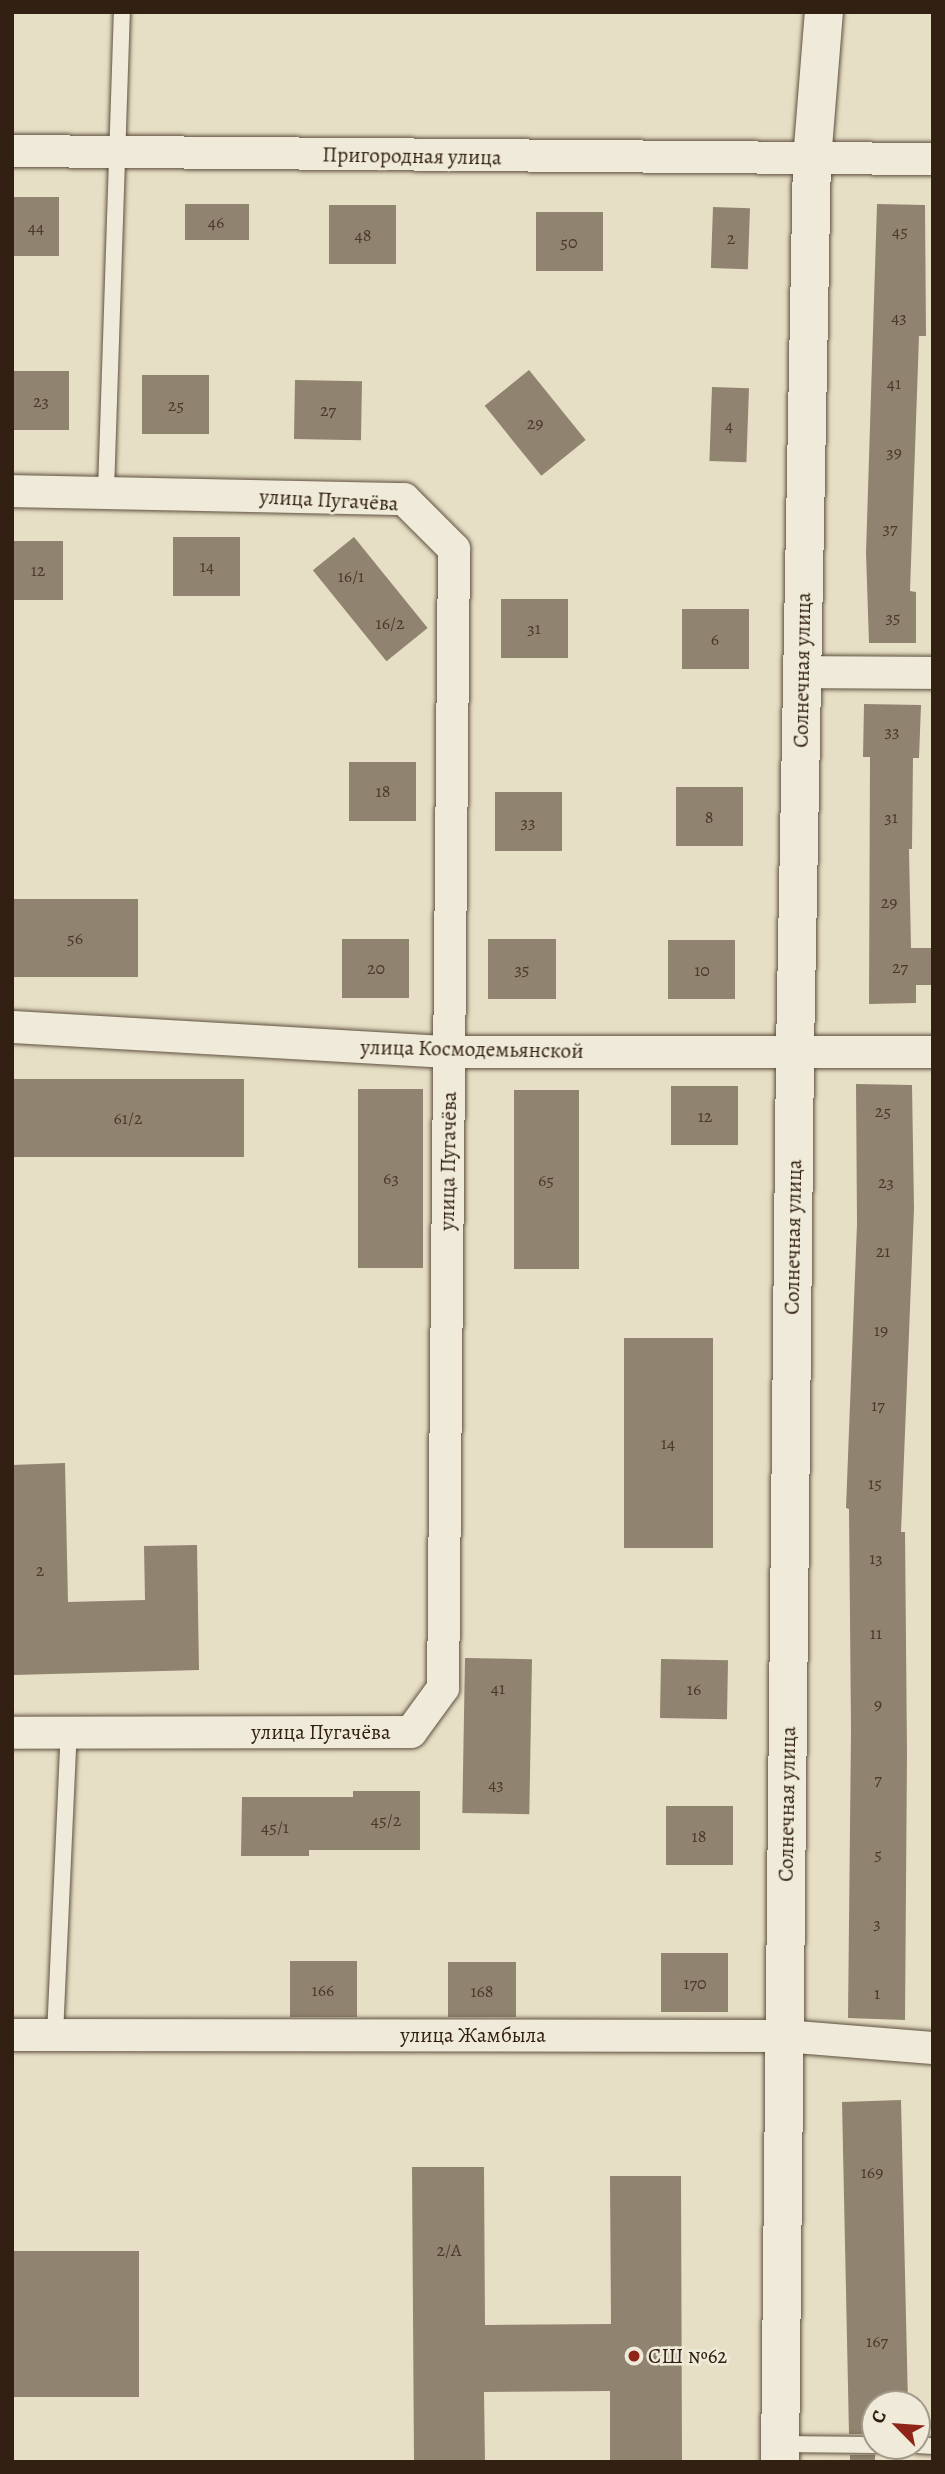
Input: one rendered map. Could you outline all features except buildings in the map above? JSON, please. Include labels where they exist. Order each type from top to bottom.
[{"type":"street","name":"Солнечная улица","points":[[780,2453],[795,1050],[812,160],[824,12]]},
{"type":"street","name":"Пригородная улица","points":[[12,151],[933,159]]},
{"type":"street","name":"улица Пугачёва","points":[[12,491],[404,499],[454,549],[443,1688],[411,1732],[12,1732]]},
{"type":"street","points":[[802,672],[933,673]]},
{"type":"street","name":"улица Космодемьянской","points":[[12,1027],[449,1052],[933,1052]]},
{"type":"street","name":"улица Жамбыла","points":[[12,2035],[784,2036],[933,2048]]},
{"type":"lane","points":[[106,491],[122,12]]},
{"type":"lane","points":[[55,2035],[69,1732]]},
{"type":"lane","points":[[780,2453],[861,2446]]},
{"type":"place","name":"СШ №62","points":[[634,2356]]}]
